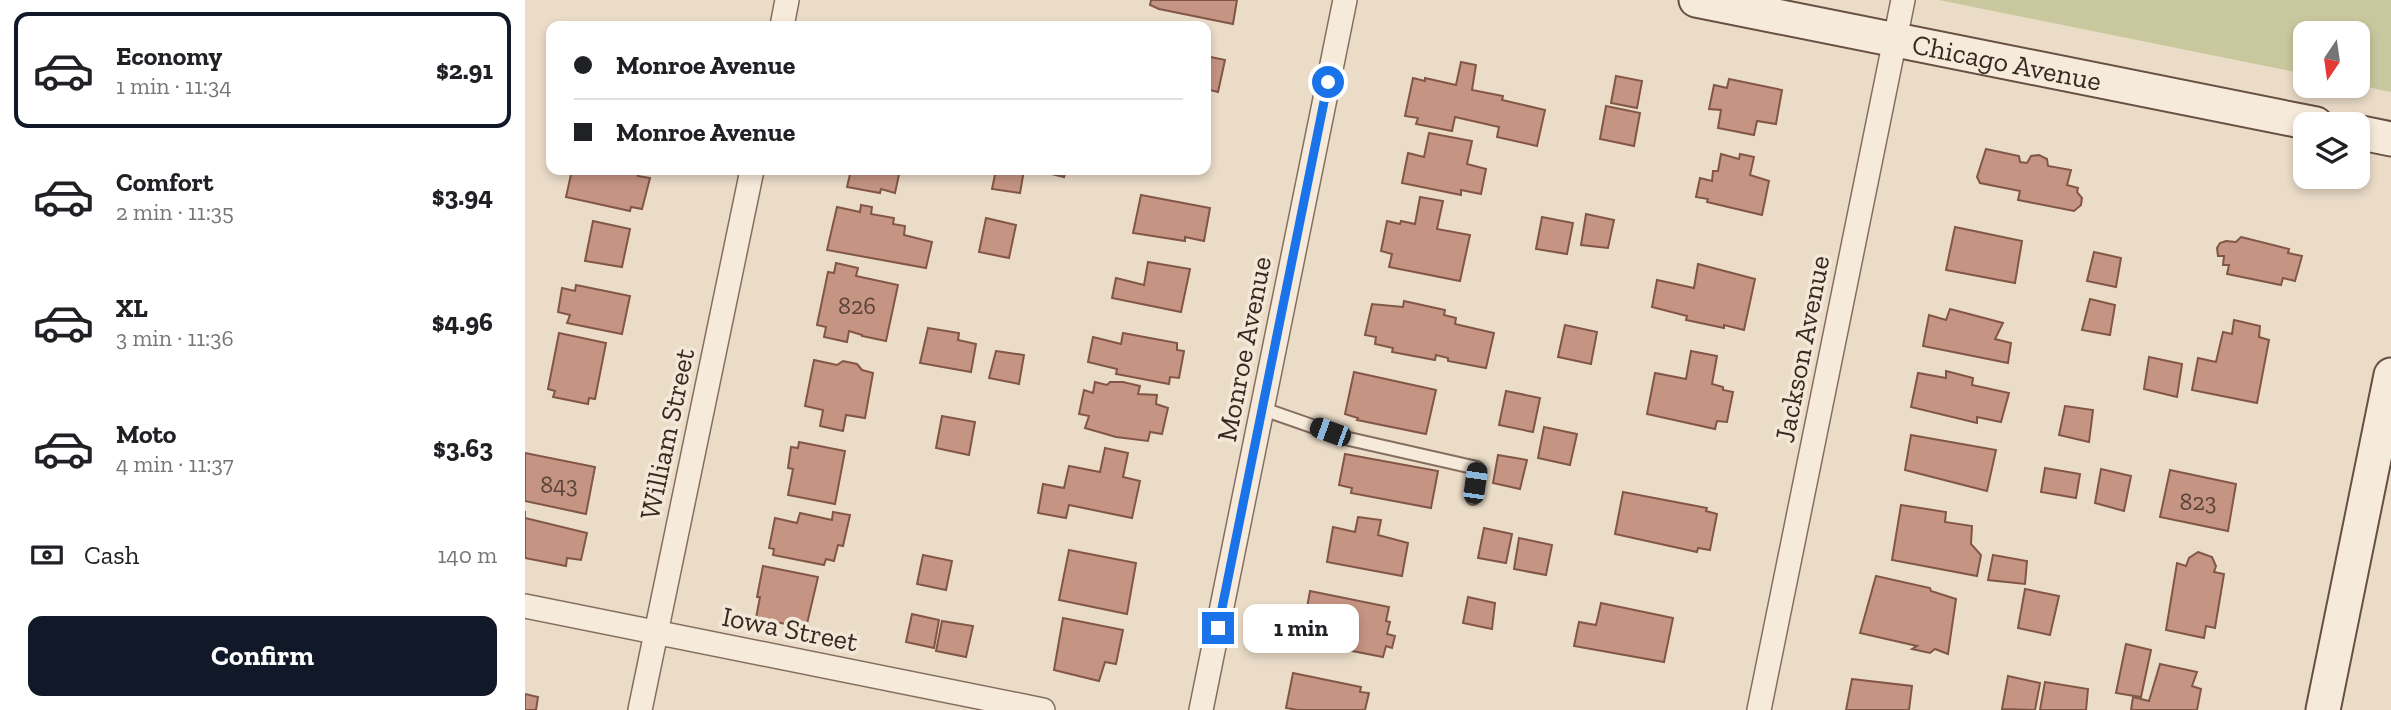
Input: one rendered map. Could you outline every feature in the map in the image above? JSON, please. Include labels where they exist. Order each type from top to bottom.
[{"type":"main road","name":"Chicago Avenue","points":[[1696,0],[2293,119]]},
{"type":"main road","points":[[2370,135],[2391,139]]},
{"type":"main road","points":[[2323,710],[2391,375]]},
{"type":"street","points":[[783,21],[787,0]]},
{"type":"street","name":"Monroe Avenue","points":[[1201,710],[1345,0]]},
{"type":"street","name":"Jackson Avenue","points":[[1759,710],[1903,0]]},
{"type":"street","name":"William Street","points":[[640,710],[751,175]]},
{"type":"street","name":"Iowa Street","points":[[525,606],[1043,710]]},
{"type":"lane","points":[[1263,409],[1349,439],[1477,468],[1473,498]]},
{"type":"green space","points":[[1939,0],[2391,0],[2391,92],[2370,88],[2370,21],[2293,21],[2293,72]]},
{"type":"building","points":[[1151,0],[1237,0],[1233,24],[1159,9],[1150,5]]},
{"type":"building","points":[[1211,57],[1225,60],[1218,92],[1211,90]]},
{"type":"building","points":[[1461,62],[1476,65],[1472,90],[1503,96],[1502,100],[1545,110],[1537,146],[1497,137],[1499,127],[1455,117],[1452,131],[1416,124],[1418,118],[1405,116],[1413,78],[1456,85]]},
{"type":"building","points":[[1616,76],[1642,81],[1637,108],[1611,103]]},
{"type":"building","points":[[1729,79],[1782,90],[1776,124],[1757,121],[1754,135],[1718,128],[1721,110],[1709,109],[1714,85],[1727,88]]},
{"type":"building","points":[[1606,106],[1640,113],[1634,146],[1600,139]]},
{"type":"building","points":[[1429,133],[1472,141],[1467,164],[1486,169],[1481,194],[1461,190],[1461,195],[1402,183],[1408,153],[1424,157]]},
{"type":"building","points":[[1986,149],[2019,156],[2020,162],[2027,163],[2031,156],[2039,155],[2047,159],[2048,166],[2071,170],[2067,185],[2078,188],[2077,192],[2082,198],[2081,205],[2074,211],[2018,200],[2020,191],[1980,183],[1977,177]]},
{"type":"building","points":[[1721,154],[1739,159],[1740,154],[1754,157],[1750,175],[1769,181],[1762,215],[1696,197],[1700,178],[1712,181],[1713,171],[1718,171]]},
{"type":"building","points":[[571,175],[638,175],[650,178],[642,209],[631,207],[630,211],[566,197]]},
{"type":"building","points":[[850,175],[899,175],[895,193],[881,189],[880,193],[847,187]]},
{"type":"building","points":[[995,175],[1023,175],[1020,193],[992,189]]},
{"type":"building","points":[[1141,195],[1210,208],[1204,241],[1185,237],[1185,241],[1133,233]]},
{"type":"building","points":[[1420,197],[1443,201],[1437,229],[1470,235],[1460,281],[1389,267],[1392,254],[1381,251],[1387,221],[1415,224]]},
{"type":"building","points":[[861,205],[872,207],[871,214],[894,218],[893,224],[905,226],[904,235],[932,242],[926,268],[827,250],[837,207],[860,212]]},
{"type":"building","points":[[1586,214],[1614,220],[1608,248],[1581,245]]},
{"type":"building","points":[[1542,217],[1573,223],[1567,254],[1536,249]]},
{"type":"building","points":[[986,218],[1016,225],[1009,258],[979,252]]},
{"type":"building","points":[[593,221],[630,229],[622,267],[585,261]]},
{"type":"building","points":[[1955,227],[2022,241],[2015,283],[1946,270]]},
{"type":"building","points":[[2241,237],[2289,249],[2288,253],[2302,256],[2295,281],[2283,278],[2281,285],[2227,274],[2229,265],[2223,265],[2224,256],[2218,256],[2217,248],[2220,243],[2236,242]]},
{"type":"building","points":[[2094,252],[2121,258],[2116,287],[2087,281]]},
{"type":"building","points":[[1148,262],[1190,269],[1181,312],[1112,298],[1116,278],[1144,285]]},
{"type":"building","points":[[836,263],[858,268],[856,276],[898,285],[886,341],[849,331],[847,342],[824,337],[826,327],[817,325],[828,272],[834,273]]},
{"type":"building","points":[[1698,264],[1755,279],[1744,330],[1686,320],[1687,316],[1652,307],[1657,280],[1694,288]]},
{"type":"building","points":[[576,285],[630,296],[622,334],[567,323],[570,315],[558,312],[562,288],[575,291]]},
{"type":"building","points":[[2090,299],[2115,305],[2110,335],[2082,330]]},
{"type":"building","points":[[1404,301],[1445,310],[1444,315],[1456,318],[1455,324],[1494,333],[1486,368],[1448,361],[1448,358],[1436,355],[1435,360],[1392,352],[1393,348],[1375,344],[1376,337],[1365,335],[1372,304],[1403,307]]},
{"type":"building","points":[[1950,309],[2003,323],[1995,339],[2011,343],[2008,363],[1923,346],[1929,315],[1946,320]]},
{"type":"building","points":[[2234,320],[2260,326],[2259,337],[2269,340],[2257,403],[2192,390],[2198,358],[2216,362],[2223,332],[2232,334]]},
{"type":"building","points":[[1565,325],[1597,332],[1591,364],[1558,357]]},
{"type":"building","points":[[928,328],[959,333],[958,340],[976,344],[971,372],[920,363]]},
{"type":"building","points":[[559,333],[606,343],[595,399],[589,398],[588,404],[553,397],[555,391],[548,389]]},
{"type":"building","points":[[1123,333],[1177,343],[1177,350],[1184,351],[1179,378],[1170,377],[1169,384],[1116,374],[1117,369],[1088,362],[1093,337],[1121,344]]},
{"type":"building","points":[[996,351],[1024,355],[1019,384],[989,378]]},
{"type":"building","points":[[1691,351],[1717,356],[1712,384],[1733,392],[1727,422],[1717,421],[1715,429],[1647,414],[1655,373],[1686,379]]},
{"type":"building","points":[[2149,357],[2182,364],[2177,397],[2144,389]]},
{"type":"building","points":[[814,360],[837,365],[843,361],[857,364],[862,370],[873,373],[865,418],[846,415],[843,431],[820,426],[823,410],[805,406]]},
{"type":"building","points":[[1946,371],[1973,378],[1972,385],[2009,393],[2001,422],[1977,417],[1977,423],[1911,407],[1918,373],[1946,378]]},
{"type":"building","points":[[1354,372],[1436,390],[1426,434],[1357,420],[1358,418],[1345,414]]},
{"type":"building","points":[[1095,382],[1107,385],[1110,382],[1123,382],[1140,386],[1138,394],[1157,395],[1156,404],[1168,408],[1162,434],[1150,432],[1148,441],[1116,437],[1085,428],[1089,416],[1079,414],[1084,390],[1093,393]]},
{"type":"building","points":[[1506,391],[1540,398],[1533,432],[1499,425]]},
{"type":"building","points":[[2065,406],[2093,410],[2089,442],[2059,435]]},
{"type":"building","points":[[942,416],[975,422],[969,455],[936,448]]},
{"type":"building","points":[[1544,427],[1577,434],[1570,465],[1538,458]]},
{"type":"building","points":[[1911,435],[1996,450],[1987,491],[1905,470]]},
{"type":"building","points":[[799,442],[845,451],[835,504],[788,495],[793,469],[788,468],[791,447],[798,448]]},
{"type":"building","points":[[1105,448],[1128,453],[1123,477],[1140,481],[1132,518],[1069,505],[1066,518],[1038,513],[1043,484],[1064,488],[1069,466],[1100,472]]},
{"type":"building","points":[[525,453],[595,467],[586,514],[525,501]]},
{"type":"building","points":[[1345,454],[1438,471],[1431,508],[1351,493],[1352,488],[1339,485]]},
{"type":"building","points":[[1498,455],[1527,460],[1520,489],[1493,483]]},
{"type":"building","points":[[2045,468],[2080,474],[2076,498],[2041,492]]},
{"type":"building","points":[[2101,469],[2131,476],[2124,511],[2095,503]]},
{"type":"building","points":[[2170,470],[2236,484],[2228,531],[2160,517]]},
{"type":"building","points":[[1623,492],[1707,508],[1706,511],[1717,514],[1710,550],[1698,548],[1697,552],[1615,534]]},
{"type":"building","points":[[1901,505],[1946,512],[1945,522],[1972,526],[1971,544],[1981,555],[1977,576],[1892,560]]},
{"type":"building","points":[[833,512],[850,515],[843,546],[838,545],[834,561],[826,559],[824,565],[773,555],[774,549],[769,548],[775,518],[797,523],[800,513],[832,520]]},
{"type":"building","points":[[1358,517],[1381,520],[1378,535],[1408,543],[1402,576],[1327,562],[1333,527],[1355,532]]},
{"type":"building","points":[[525,518],[587,533],[581,560],[567,558],[566,566],[525,558]]},
{"type":"building","points":[[1484,528],[1512,534],[1506,563],[1478,558]]},
{"type":"building","points":[[1519,538],[1552,545],[1546,575],[1514,569]]},
{"type":"building","points":[[1069,550],[1136,563],[1127,614],[1059,600]]},
{"type":"building","points":[[2198,552],[2212,557],[2216,566],[2214,572],[2224,574],[2215,628],[2206,626],[2204,638],[2166,630],[2177,563],[2186,566],[2189,558]]},
{"type":"building","points":[[923,555],[952,561],[946,590],[917,584]]},
{"type":"building","points":[[1993,555],[2027,561],[2025,584],[1988,580]]},
{"type":"building","points":[[763,566],[818,577],[806,628],[756,618]]},
{"type":"building","points":[[1876,576],[1930,588],[1931,591],[1956,599],[1948,654],[1935,649],[1930,653],[1912,649],[1917,646],[1860,633]]},
{"type":"building","points":[[2025,589],[2059,596],[2050,635],[2018,628]]},
{"type":"building","points":[[1310,591],[1389,607],[1386,621],[1390,622],[1387,634],[1395,636],[1392,648],[1386,646],[1383,657],[1301,641]]},
{"type":"building","points":[[1468,597],[1495,603],[1492,629],[1463,623]]},
{"type":"building","points":[[1601,603],[1673,618],[1664,662],[1574,646],[1579,622],[1596,625]]},
{"type":"building","points":[[912,614],[939,620],[934,648],[906,642]]},
{"type":"building","points":[[1063,618],[1123,630],[1116,664],[1105,662],[1099,681],[1054,670]]},
{"type":"building","points":[[942,621],[973,626],[966,657],[936,651]]},
{"type":"building","points":[[2126,644],[2151,650],[2141,697],[2116,693]]},
{"type":"building","points":[[2160,664],[2197,672],[2192,686],[2201,689],[2197,710],[2131,710],[2133,697],[2149,701]]},
{"type":"building","points":[[1293,673],[1361,687],[1360,692],[1369,693],[1365,710],[1286,708]]},
{"type":"building","points":[[2008,676],[2040,683],[2035,710],[2002,709]]},
{"type":"building","points":[[1852,679],[1912,686],[1909,710],[1846,710]]},
{"type":"building","points":[[2045,682],[2088,689],[2086,710],[2040,710]]},
{"type":"building","points":[[525,694],[538,697],[536,710],[525,710]]},
{"type":"route","points":[[1218,628],[1328,82]]}]
